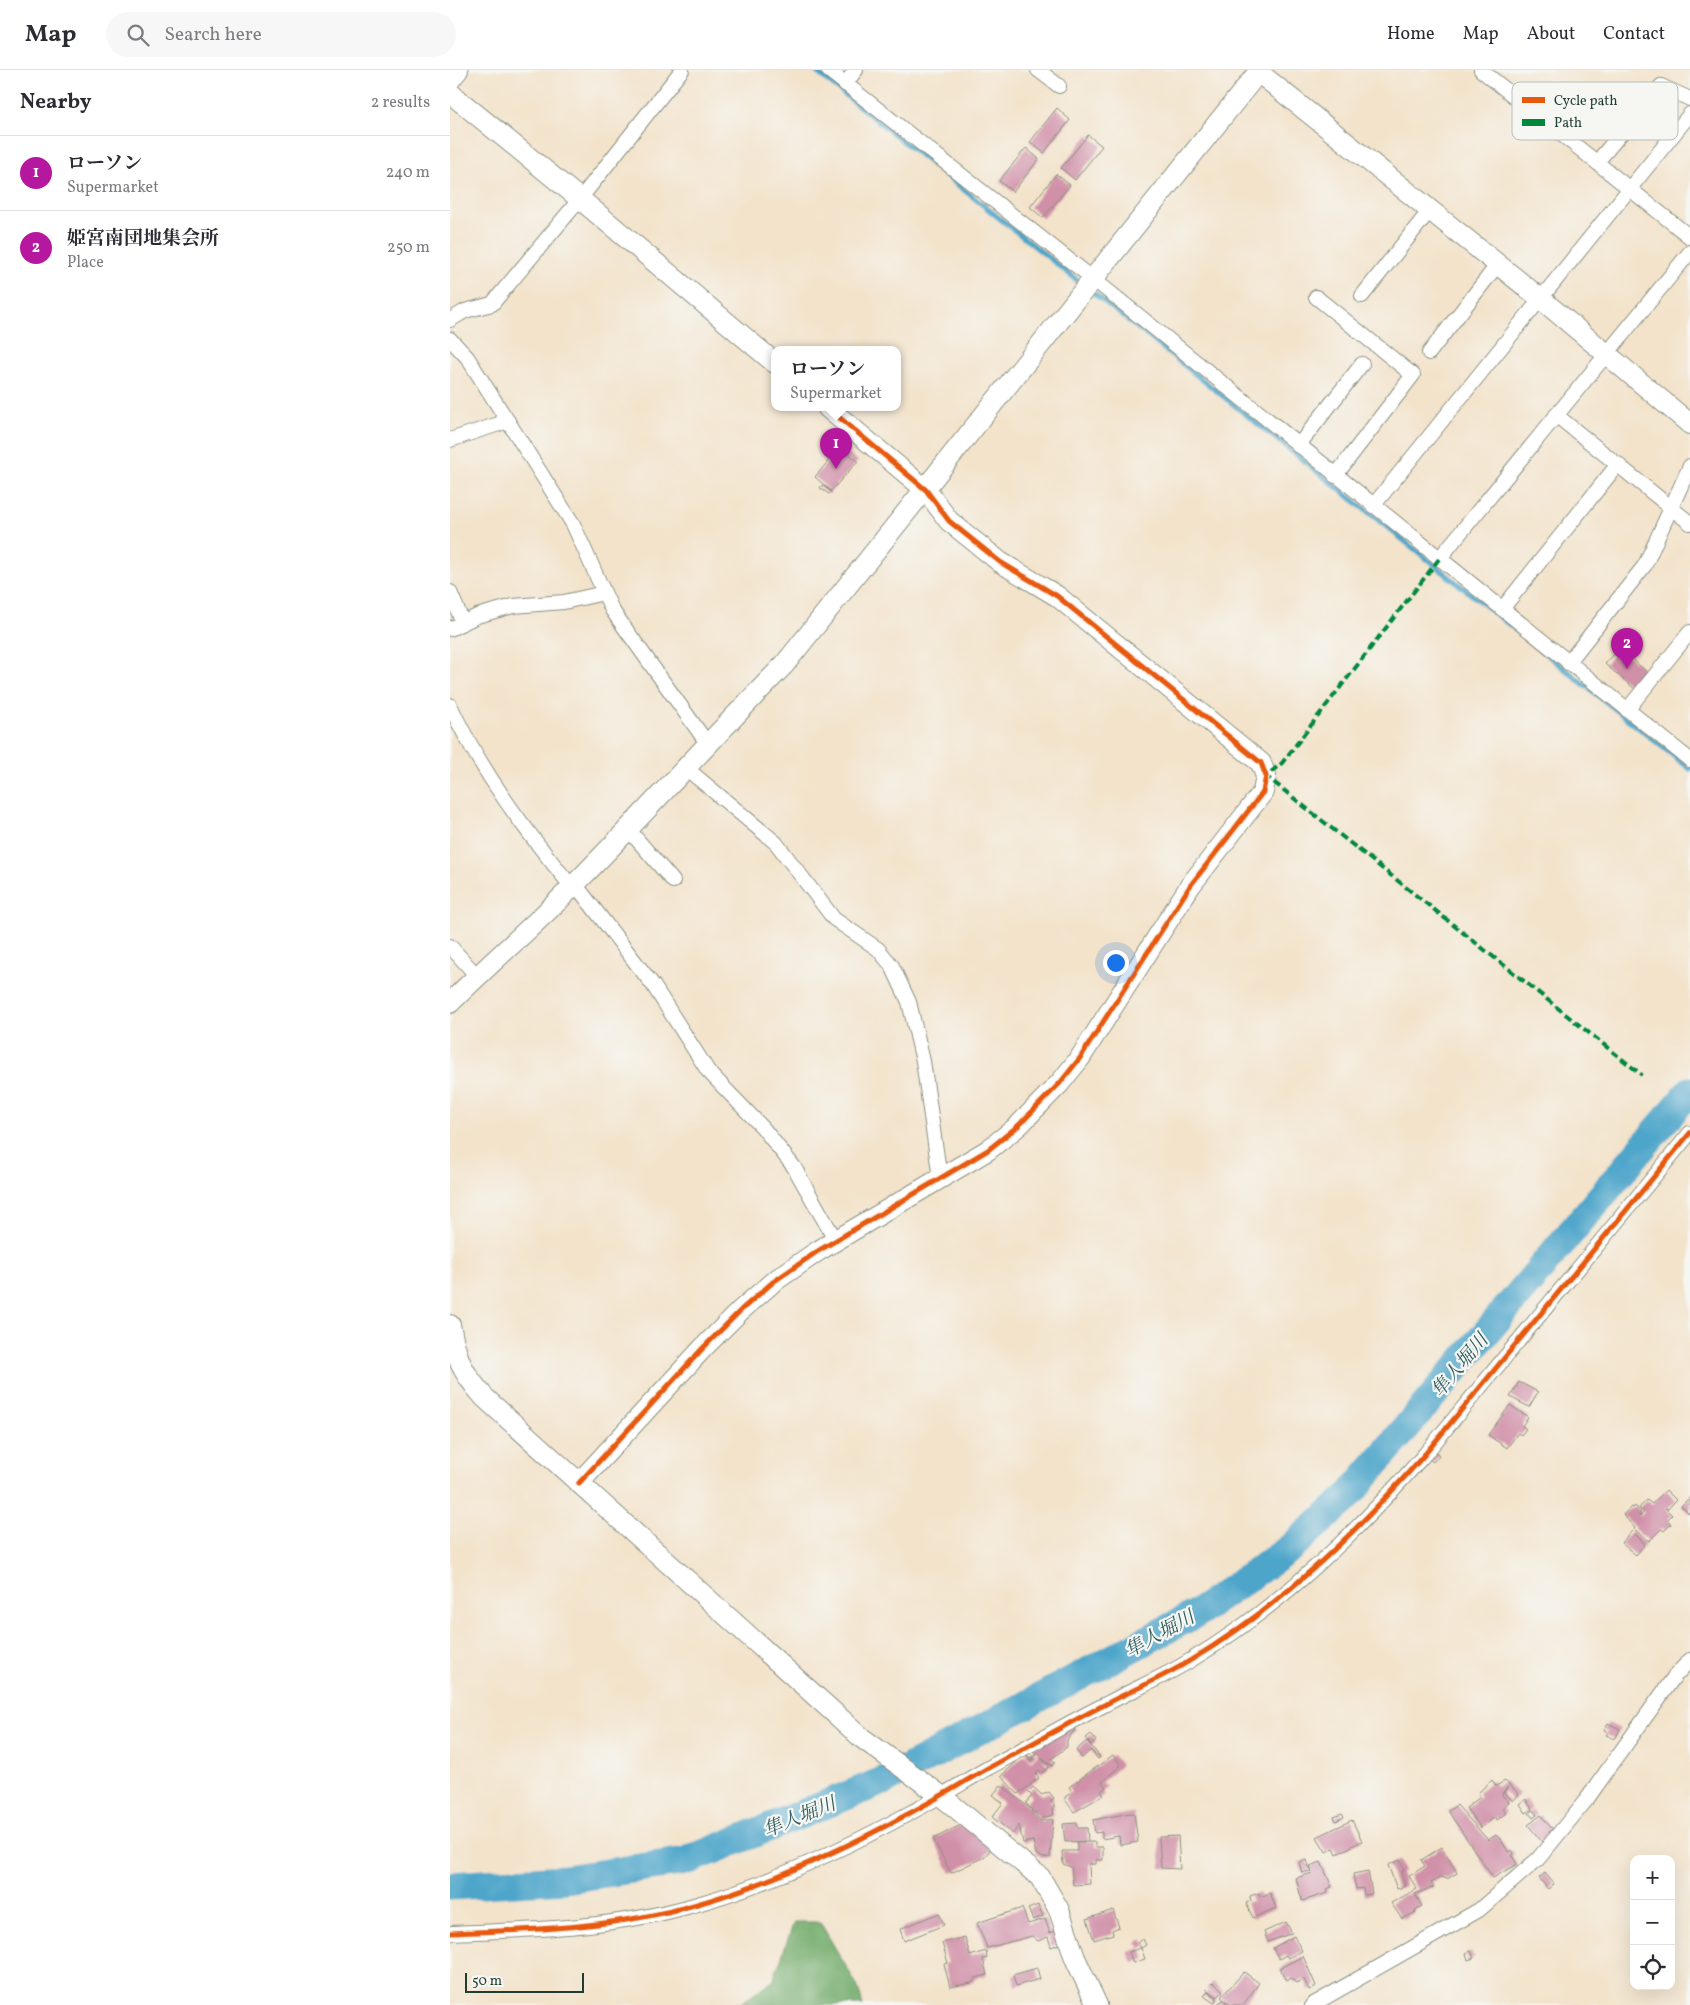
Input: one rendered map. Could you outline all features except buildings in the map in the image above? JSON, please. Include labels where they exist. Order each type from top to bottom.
[{"type":"street","points":[[450,80],[458,70]]},
{"type":"street","points":[[450,320],[465,311],[492,304],[580,199],[682,70]]},
{"type":"street","points":[[828,70],[1092,278],[1335,476],[1690,760]]},
{"type":"street","points":[[845,84],[856,70]]},
{"type":"street","points":[[1038,70],[1058,86]]},
{"type":"street","points":[[1481,70],[1512,95]]},
{"type":"street","points":[[450,1003],[573,886],[687,768],[707,743],[784,665],[926,490],[1092,278],[1258,71],[1541,298],[1690,424]]},
{"type":"street","points":[[450,93],[580,199],[771,360]]},
{"type":"street","points":[[1678,94],[1690,99]]},
{"type":"street","points":[[1678,128],[1690,114]]},
{"type":"street","points":[[1569,140],[1690,237]]},
{"type":"street","points":[[1597,162],[1616,140]]},
{"type":"street","points":[[1373,506],[1668,140]]},
{"type":"street","points":[[1362,296],[1430,210]]},
{"type":"street","points":[[1439,559],[1690,252]]},
{"type":"street","points":[[1429,353],[1498,264]]},
{"type":"street","points":[[1316,297],[1413,375],[1335,476]]},
{"type":"street","points":[[450,339],[468,357],[573,524],[612,610],[639,652],[707,743]]},
{"type":"street","points":[[1298,446],[1362,364]]},
{"type":"street","points":[[579,1483],[741,1310],[773,1282],[836,1241],[996,1144],[1018,1126],[1060,1083],[1100,1029],[1190,886],[1263,792],[1266,776],[1261,763],[1057,596],[1000,562],[949,521],[926,490],[832,411]]},
{"type":"street","points":[[1556,415],[1690,523]]},
{"type":"street","points":[[450,440],[508,421]]},
{"type":"street","points":[[1502,609],[1618,464]]},
{"type":"street","points":[[1568,663],[1645,565],[1690,466]]},
{"type":"street","points":[[450,592],[463,622]]},
{"type":"street","points":[[450,629],[463,622],[513,606],[564,602],[604,593]]},
{"type":"street","points":[[1627,710],[1690,632]]},
{"type":"street","points":[[450,705],[467,742],[531,838],[573,886],[653,985],[708,1071],[763,1128],[794,1167],[836,1241]]},
{"type":"street","points":[[687,768],[776,844],[834,919],[878,949],[892,966],[909,1002],[923,1061],[940,1178]]},
{"type":"street","points":[[628,829],[674,882]]},
{"type":"street","points":[[450,946],[477,976]]},
{"type":"street","points":[[450,1933],[534,1930],[599,1923],[693,1906],[779,1876],[912,1812],[1103,1705],[1190,1661],[1258,1614],[1321,1563],[1384,1502],[1690,1134]]},
{"type":"street","points":[[450,1325],[453,1357],[485,1398],[862,1738],[940,1795],[1040,1877],[1059,1910],[1076,1958],[1097,2005]]},
{"type":"street","points":[[1312,2005],[1479,1910],[1538,1859],[1587,1799],[1674,1677],[1690,1660]]},
{"type":"green space","points":[[794,1922],[820,1922],[857,1985],[863,2005],[738,2005],[773,1981]]},
{"type":"waterway","points":[[814,70],[1083,285]]},
{"type":"waterway","points":[[1090,290],[1690,769]]},
{"type":"waterway","name":"隼人堀川","points":[[450,1886],[566,1879],[686,1861],[888,1779],[1199,1612],[1289,1549],[1346,1499],[1690,1091]]},
{"type":"marked path","points":[[1439,559],[1282,763],[1266,776],[1642,1075]]},
{"type":"cycle path","points":[[579,1483],[703,1348],[741,1310],[773,1282],[818,1251],[988,1150],[1018,1126],[1060,1083],[1080,1058],[1190,886],[1263,792],[1266,776],[1261,763],[1057,596],[1000,562],[949,521],[926,490],[832,411]]},
{"type":"cycle path","points":[[450,1933],[512,1931],[634,1919],[694,1905],[750,1887],[832,1853],[884,1827],[1076,1719],[1181,1666],[1224,1639],[1256,1616],[1316,1566],[1399,1483],[1690,1133]]},
{"type":"place","name":"ローソン","points":[[836,469]]},
{"type":"place","name":"姫宮南団地集会所","points":[[1627,669]]}]
